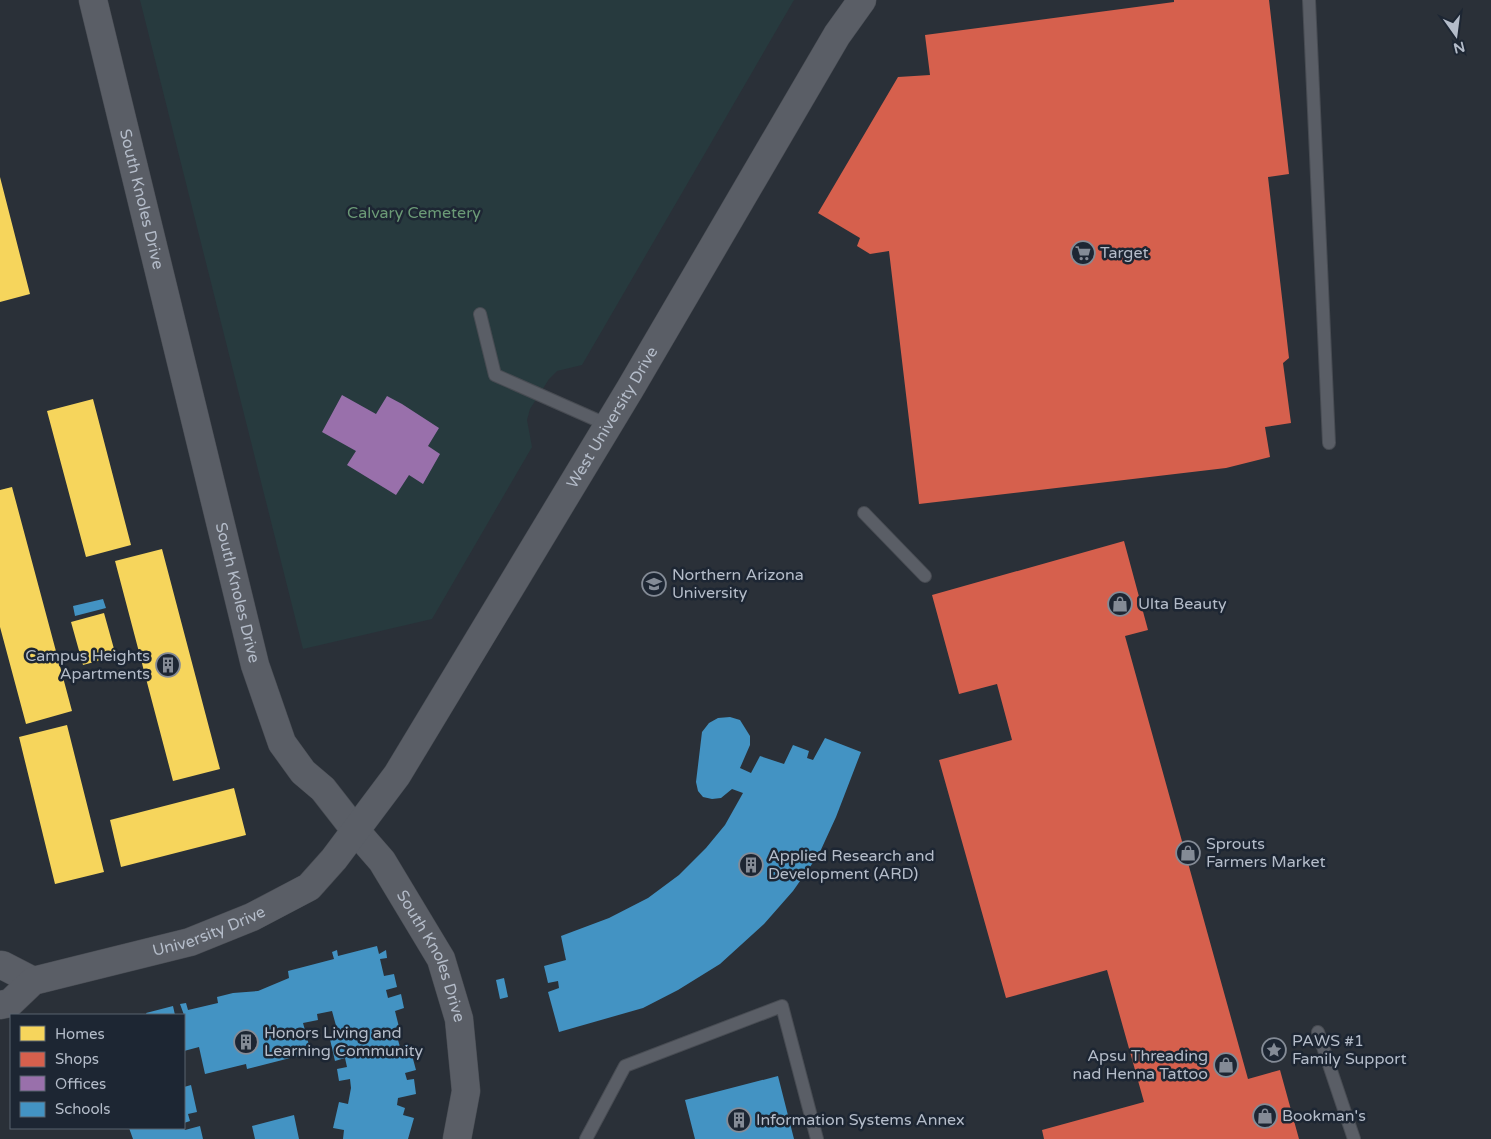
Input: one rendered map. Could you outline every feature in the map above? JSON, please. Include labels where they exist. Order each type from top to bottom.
[{"type":"street","name":"South Knoles Drive","points":[[93,0],[255,664],[282,743],[303,772],[323,789],[355,830],[382,860],[441,959],[459,1019],[466,1091],[456,1139]]},
{"type":"street","name":"West University Drive","points":[[355,830],[397,775],[608,425],[837,35],[862,0]]},
{"type":"street","name":"University Drive","points":[[0,1006],[10,1003],[33,981],[190,942],[252,918],[309,887],[334,859],[355,830]]},
{"type":"street","points":[[0,966],[2,965],[33,981]]},
{"type":"lane","points":[[1309,0],[1329,442]]},
{"type":"lane","points":[[480,314],[495,375],[608,425]]},
{"type":"lane","points":[[864,513],[925,576]]},
{"type":"lane","points":[[586,1139],[625,1066],[782,1006],[817,1139]]},
{"type":"lane","points":[[1318,1032],[1354,1139]]},
{"type":"green space","name":"Calvary Cemetery","points":[[140,0],[794,0],[582,365],[557,371],[549,379],[530,409],[527,420],[532,447],[432,619],[303,649]]},
{"type":"building: Homes","points":[[0,177],[30,294],[0,302]]},
{"type":"building: Homes","points":[[93,399],[131,545],[86,557],[47,411]]},
{"type":"building: Homes","name":"Campus Heights Apartments","points":[[12,487],[72,711],[26,724],[0,627],[0,490]]},
{"type":"building: Homes","name":"Campus Heights Apartments","points":[[162,549],[220,769],[173,781],[115,561]]},
{"type":"building: Homes","name":"Campus Heights Apartments","points":[[104,613],[116,656],[83,665],[71,622]]},
{"type":"building: Homes","name":"Campus Heights Apartments","points":[[67,725],[104,872],[55,884],[19,737]]},
{"type":"building: Homes","points":[[234,788],[246,835],[121,867],[110,820]]},
{"type":"building: Shops","name":"Target","points":[[1174,0],[1269,0],[1289,174],[1268,177],[1289,358],[1283,363],[1291,423],[1265,427],[1270,457],[1226,468],[919,504],[889,251],[870,254],[857,246],[860,238],[818,213],[898,77],[930,75],[925,35],[1174,2]]},
{"type":"building: Shops","points":[[1124,541],[1148,630],[1125,636],[1248,1079],[1280,1070],[1299,1139],[1044,1139],[1042,1130],[1144,1102],[1107,970],[1006,998],[939,760],[1012,740],[997,684],[959,694],[932,595]]},
{"type":"building: Offices","points":[[342,395],[376,414],[387,396],[439,428],[428,446],[440,454],[423,484],[409,475],[396,495],[347,465],[356,451],[322,432]]},
{"type":"building: Schools","points":[[103,599],[106,608],[75,616],[73,606]]},
{"type":"building: Schools","name":"Applied Research and Development (ARD)","points":[[730,717],[740,720],[750,736],[750,745],[740,768],[751,773],[760,756],[784,764],[793,745],[809,751],[807,758],[813,760],[825,738],[861,752],[836,817],[819,854],[793,891],[764,924],[720,964],[678,990],[643,1008],[559,1032],[548,992],[559,988],[558,981],[548,983],[544,966],[566,960],[561,936],[609,918],[648,898],[679,875],[706,848],[725,825],[743,793],[732,789],[721,798],[703,797],[698,791],[696,782],[702,732],[709,723],[718,718]]},
{"type":"building: Schools","name":"Honors Living and Learning Community","points":[[377,946],[379,954],[386,950],[387,958],[380,959],[384,976],[394,974],[397,987],[386,990],[388,998],[401,994],[404,1008],[395,1011],[402,1039],[398,1040],[400,1047],[409,1044],[416,1070],[405,1073],[407,1080],[414,1079],[416,1094],[398,1098],[397,1105],[405,1108],[403,1115],[414,1118],[408,1139],[343,1139],[344,1130],[333,1128],[339,1102],[348,1104],[351,1088],[350,1079],[339,1081],[337,1069],[347,1067],[345,1058],[335,1061],[329,1035],[338,1033],[332,1011],[317,1014],[318,1020],[303,1023],[309,1045],[300,1047],[302,1055],[247,1069],[246,1064],[205,1074],[199,1047],[185,1051],[185,1014],[180,1004],[186,1003],[188,1010],[218,1003],[217,997],[233,993],[258,991],[289,978],[288,971],[334,959],[332,952],[337,950],[338,956]]},
{"type":"building: Schools","points":[[504,978],[508,997],[500,999],[496,980]]},
{"type":"building: Schools","points":[[173,1006],[175,1014],[146,1014]]},
{"type":"building: Schools","name":"Information Systems Annex","points":[[778,1076],[794,1139],[695,1139],[685,1100]]},
{"type":"building: Schools","points":[[191,1085],[197,1112],[188,1114],[190,1121],[185,1123],[185,1087]]},
{"type":"building: Schools","points":[[294,1115],[299,1139],[255,1139],[252,1126]]},
{"type":"building: Schools","points":[[200,1126],[203,1139],[133,1139],[129,1129],[184,1129]]},
{"type":"place","name":"Target","points":[[1083,253]]},
{"type":"place","name":"Northern Arizona University","points":[[654,584]]},
{"type":"place","name":"Ulta Beauty","points":[[1120,604]]},
{"type":"place","name":"Campus Heights Apartments","points":[[168,665]]},
{"type":"place","name":"Sprouts Farmers Market","points":[[1188,853]]},
{"type":"place","name":"Applied Research and Development (ARD)","points":[[751,865]]},
{"type":"place","name":"Honors Living and Learning Community","points":[[246,1042]]},
{"type":"place","name":"PAWS #1 Family Support","points":[[1274,1050]]},
{"type":"place","name":"Apsu Threading nad Henna Tattoo","points":[[1226,1065]]},
{"type":"place","name":"Bookman's","points":[[1265,1116]]},
{"type":"place","name":"Information Systems Annex","points":[[739,1120]]}]
